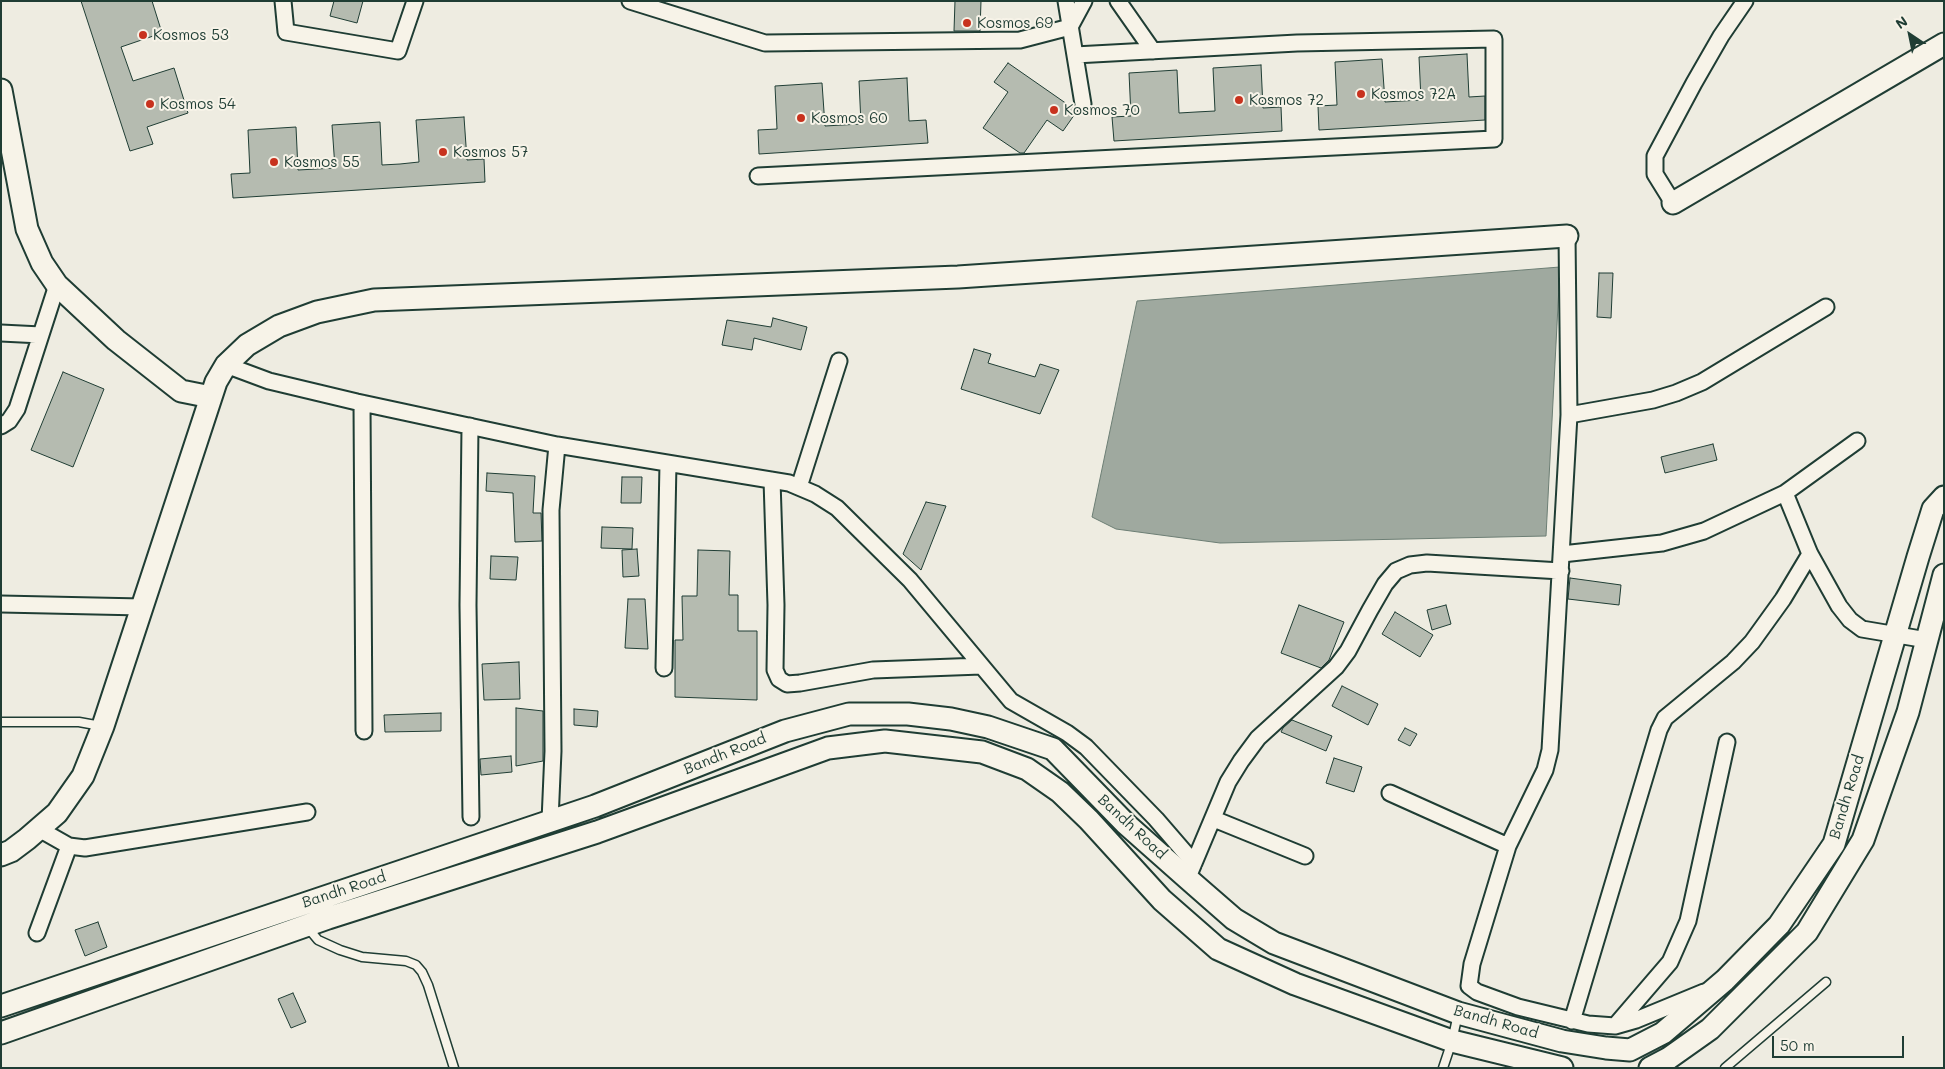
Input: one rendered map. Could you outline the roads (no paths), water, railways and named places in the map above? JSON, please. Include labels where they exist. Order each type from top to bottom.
[{"type":"main road","points":[[1673,202],[1944,44]]},
{"type":"main road","points":[[1,90],[27,229],[42,263],[57,285],[116,340],[181,391],[211,397]]},
{"type":"main road","points":[[1,855],[10,851],[39,829],[57,812],[83,776],[103,726],[216,382],[226,365],[246,345],[279,326],[317,312],[374,300],[958,278],[1567,236]]},
{"type":"main road","name":"Bandh Road","points":[[1,1033],[550,821],[596,806],[785,731],[849,714],[908,714],[988,726],[1053,749],[1126,824],[1191,870],[1234,919],[1274,944],[1458,1013],[1562,1041],[1630,1050],[1663,1033],[1716,987],[1779,925],[1834,844],[1934,509],[1944,497]]},
{"type":"main road","name":"Bandh Road","points":[[1650,1068],[1669,1058],[1710,1029],[1807,932],[1863,840],[1908,712],[1944,575]]},
{"type":"main road","name":"Bandh Road","points":[[1,1006],[300,917],[597,832],[828,748],[885,741],[982,752],[1027,769],[1060,792],[1072,803],[1162,900],[1218,949],[1295,984],[1452,1041],[1562,1068]]},
{"type":"main road","points":[[1218,949],[1234,919]]},
{"type":"street","points":[[284,1],[286,32],[398,51],[415,1]]},
{"type":"street","points":[[630,1],[765,43],[1020,40],[1070,27],[1084,1]]},
{"type":"street","points":[[1066,1],[1083,104]]},
{"type":"street","points":[[1118,1],[1153,51]]},
{"type":"street","points":[[1673,202],[1655,174],[1655,156],[1694,82],[1721,36],[1745,1]]},
{"type":"street","points":[[758,176],[1494,139],[1494,39],[1297,43],[1075,54]]},
{"type":"street","points":[[1567,236],[1569,415],[1550,750],[1545,770],[1508,846],[1472,964],[1470,986],[1477,992],[1518,1007],[1572,1021],[1615,1026],[1636,1020],[1716,987]]},
{"type":"street","points":[[1,426],[9,421],[16,409],[57,285]]},
{"type":"street","points":[[1569,415],[1653,400],[1676,393],[1702,382],[1826,307]]},
{"type":"street","points":[[1,333],[41,335]]},
{"type":"street","points":[[798,487],[839,362]]},
{"type":"street","points":[[226,365],[269,381],[362,403],[557,444],[789,482],[815,494],[837,508],[910,580],[1011,701],[1067,733],[1099,758],[1191,870],[1228,782],[1241,761],[1258,738],[1336,667],[1348,651],[1381,590],[1396,571],[1410,565],[1427,563],[1561,571]]},
{"type":"street","points":[[362,403],[364,731]]},
{"type":"street","points":[[470,426],[468,605],[471,817]]},
{"type":"street","points":[[1562,554],[1662,543],[1704,530],[1786,493],[1857,441]]},
{"type":"street","points":[[550,821],[554,751],[551,510],[557,444]]},
{"type":"street","points":[[664,668],[668,463]]},
{"type":"street","points":[[772,480],[776,605],[775,670],[779,679],[787,684],[873,670],[981,666]]},
{"type":"street","points":[[1786,493],[1810,554],[1839,606],[1850,620],[1862,629],[1927,640]]},
{"type":"street","points":[[1572,1021],[1659,730],[1665,718],[1733,662],[1752,642],[1783,599],[1810,554]]},
{"type":"street","points":[[1,604],[142,607]]},
{"type":"street","points":[[1615,1026],[1670,962],[1688,921],[1727,742]]},
{"type":"street","points":[[1390,793],[1508,846]]},
{"type":"street","points":[[39,829],[69,846],[85,848],[307,812]]},
{"type":"street","points":[[1214,818],[1305,856]]},
{"type":"street","points":[[37,933],[69,846]]},
{"type":"lane","points":[[1,722],[79,722],[103,726]]},
{"type":"lane","points":[[300,917],[318,940],[340,950],[362,957],[406,961],[416,965],[422,972],[428,985],[454,1068]]},
{"type":"lane","points":[[1725,1068],[1826,982]]},
{"type":"lane","points":[[1443,1068],[1452,1041],[1458,1013]]},
{"type":"place","name":"Kosmos 69","points":[[967,23]]},
{"type":"place","name":"Kosmos 53","points":[[143,35]]},
{"type":"place","name":"Kosmos 72A","points":[[1361,94]]},
{"type":"place","name":"Kosmos 72","points":[[1239,100]]},
{"type":"place","name":"Kosmos 54","points":[[150,104]]},
{"type":"place","name":"Kosmos 70","points":[[1054,110]]},
{"type":"place","name":"Kosmos 60","points":[[801,118]]},
{"type":"place","name":"Kosmos 57","points":[[443,152]]},
{"type":"place","name":"Kosmos 55","points":[[274,162]]}]
